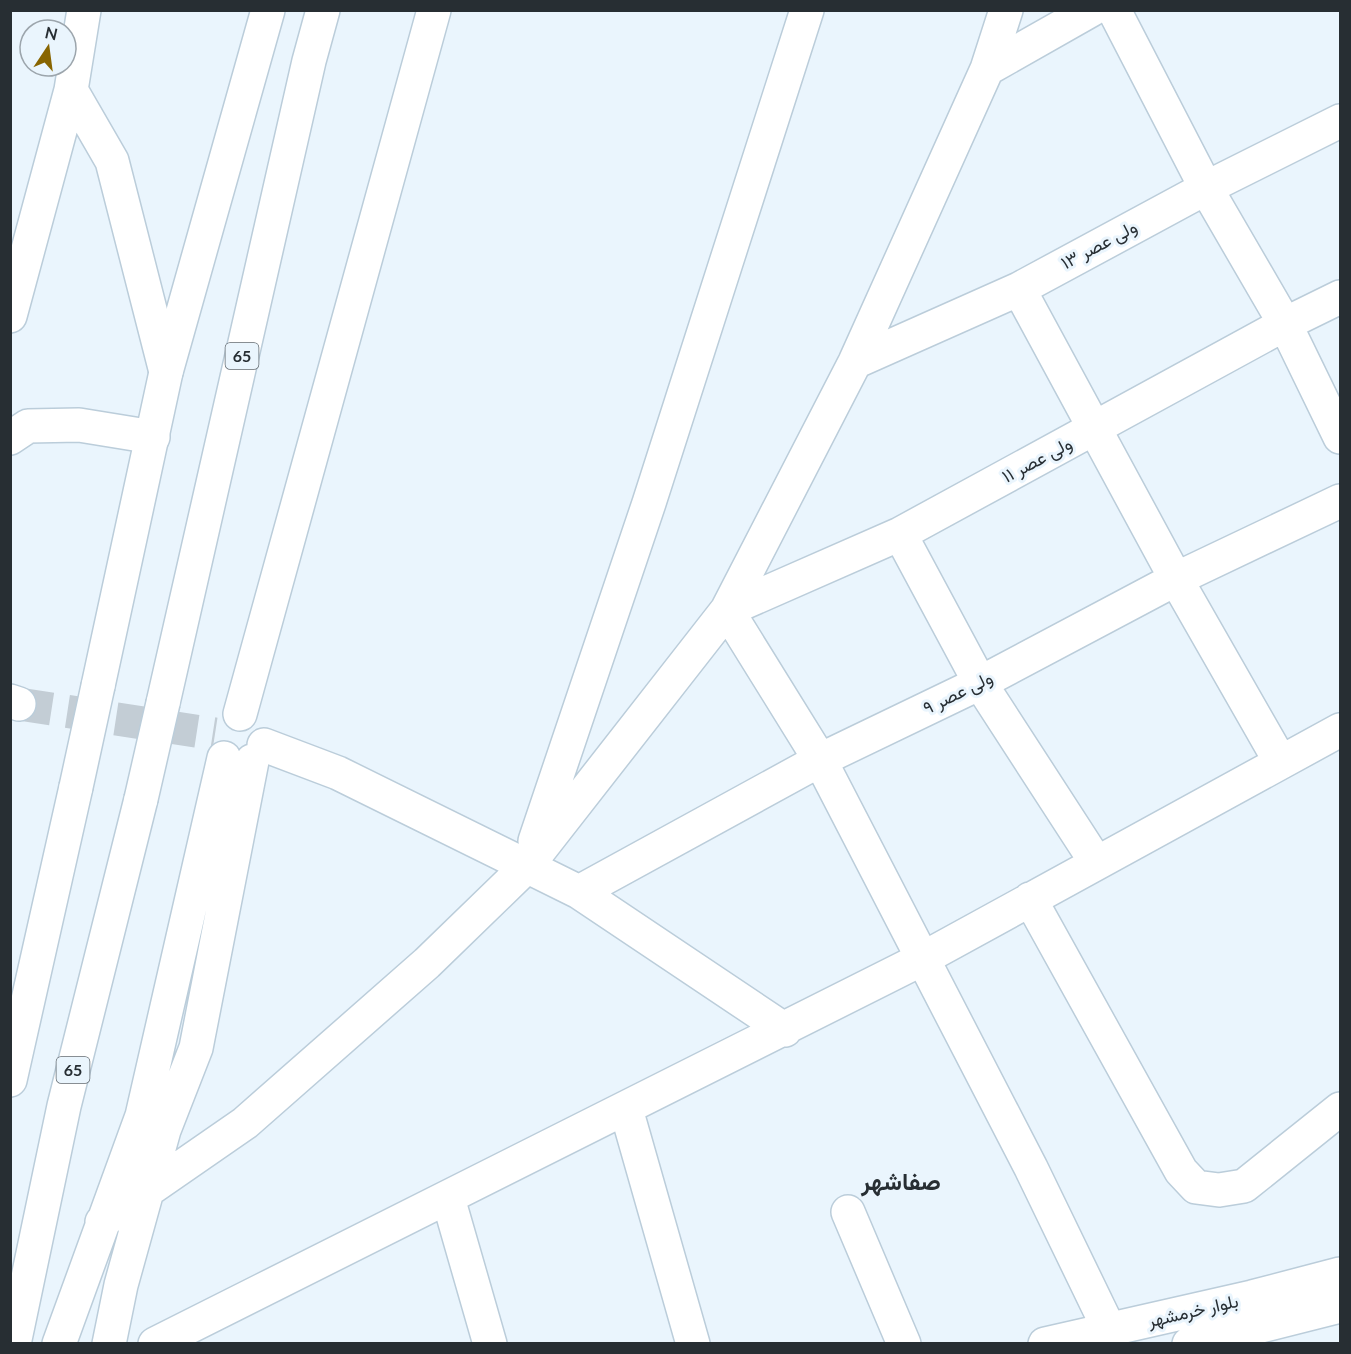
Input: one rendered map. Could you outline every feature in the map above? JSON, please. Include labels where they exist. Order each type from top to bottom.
[{"type":"main road","points":[[10,316],[71,90],[84,10]]},
{"type":"main road","points":[[10,1080],[166,372],[268,10]]},
{"type":"main road","name":"65","points":[[14,1344],[64,1106],[141,799],[309,61],[324,10]]},
{"type":"main road","points":[[240,714],[434,10]]},
{"type":"main road","points":[[527,866],[649,503],[807,10]]},
{"type":"main road","points":[[102,1222],[245,1123],[428,963],[527,866],[727,610],[855,362],[987,69],[1006,10]]},
{"type":"main road","points":[[987,69],[1091,10]]},
{"type":"main road","points":[[1114,10],[1206,188],[1285,324],[1341,437]]},
{"type":"main road","points":[[71,90],[112,161],[166,372]]},
{"type":"main road","name":"ولی عصر ۱۳","points":[[855,362],[1018,289],[1206,188],[1341,122]]},
{"type":"main road","points":[[1018,289],[1176,579],[1280,761]]},
{"type":"main road","name":"ولی عصر ۱۱","points":[[727,610],[900,534],[1285,324],[1341,297]]},
{"type":"main road","points":[[10,438],[28,426],[79,425],[153,437]]},
{"type":"main road","name":"ولی عصر ۹","points":[[579,892],[820,760],[980,683],[1176,579],[1341,501]]},
{"type":"main road","points":[[900,534],[980,683],[1096,862]]},
{"type":"main road","points":[[727,610],[820,760],[1031,1168],[1109,1329]]},
{"type":"main road","points":[[59,1344],[142,1116],[247,754],[262,727],[256,720],[240,714],[225,719],[216,732],[216,747],[247,754],[338,773],[527,866],[579,892],[785,1030]]},
{"type":"main road","points":[[155,1344],[785,1030],[922,959],[1280,761],[1341,730]]},
{"type":"main road","points":[[109,1344],[121,1285],[164,1130],[196,1048],[247,754]]},
{"type":"main road","points":[[1030,899],[1181,1171],[1197,1187],[1219,1190],[1244,1186],[1341,1109]]},
{"type":"main road","points":[[626,1109],[693,1344]]},
{"type":"main road","points":[[448,1198],[490,1344]]},
{"type":"main road","points":[[848,1212],[904,1344]]},
{"type":"main road","name":"بلوار خرمشهر","points":[[1045,1344],[1252,1297],[1341,1274]]},
{"type":"main road","name":"بلوار خرمشهر","points":[[1210,1341],[1341,1306]]},
{"type":"tunnel","points":[[19,704],[215,734]]},
{"type":"district","name":"صفاشهر","points":[[901,1182]]}]
